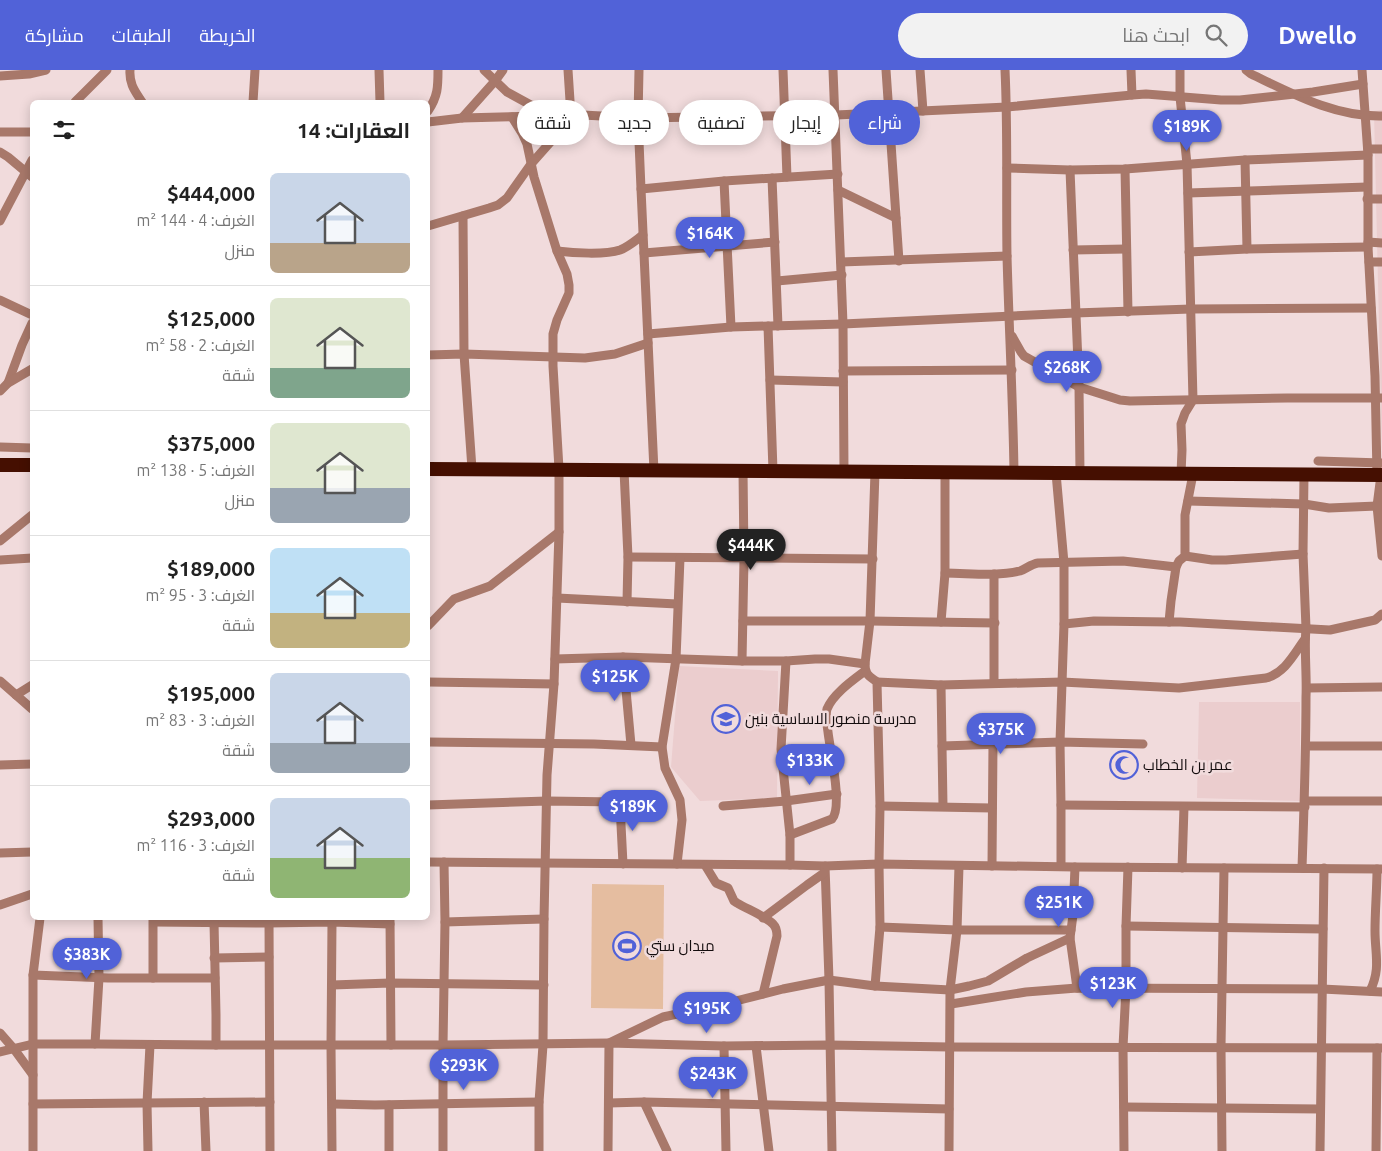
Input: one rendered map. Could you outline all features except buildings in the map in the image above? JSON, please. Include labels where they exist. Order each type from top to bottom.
[{"type":"highway","points":[[0,465],[30,465]]},
{"type":"highway","points":[[430,469],[1187,474],[1304,474],[1380,470]]},
{"type":"street","points":[[0,76],[29,74],[46,70]]},
{"type":"street","points":[[77,100],[108,70]]},
{"type":"street","points":[[130,70],[130,82],[141,100]]},
{"type":"street","points":[[253,100],[255,70]]},
{"type":"street","points":[[379,70],[380,100]]},
{"type":"street","points":[[430,108],[438,90],[438,70]]},
{"type":"street","points":[[484,70],[507,92],[522,100]]},
{"type":"street","points":[[462,118],[504,70]]},
{"type":"street","points":[[568,70],[570,100]]},
{"type":"street","points":[[638,100],[639,70]]},
{"type":"street","points":[[783,70],[784,100]]},
{"type":"street","points":[[833,70],[835,100]]},
{"type":"street","points":[[886,70],[888,100]]},
{"type":"street","points":[[920,70],[923,111]]},
{"type":"street","points":[[1005,70],[1007,108],[1007,256],[1014,473]]},
{"type":"street","points":[[1131,70],[1132,94]]},
{"type":"street","points":[[1180,70],[1180,97],[1188,193],[1193,400],[1181,424],[1188,501],[1185,515],[1185,556]]},
{"type":"street","points":[[1246,70],[1329,109],[1365,117],[1382,116]]},
{"type":"street","points":[[1362,70],[1368,152],[1367,199],[1371,308],[1379,398],[1379,506],[1382,556]]},
{"type":"street","points":[[920,111],[1007,108],[1132,94],[1240,100],[1363,84]]},
{"type":"street","points":[[669,117],[773,115]]},
{"type":"street","points":[[512,117],[527,144],[557,252],[569,285],[569,293],[553,334],[559,469],[558,598],[547,801],[543,1045],[539,1102],[539,1151]]},
{"type":"street","points":[[430,122],[462,118],[517,117]]},
{"type":"street","points":[[0,132],[30,132]]},
{"type":"street","points":[[430,225],[482,211],[504,201],[547,145]]},
{"type":"street","points":[[639,145],[654,471]]},
{"type":"street","points":[[786,145],[787,177]]},
{"type":"street","points":[[837,145],[842,275],[844,471]]},
{"type":"street","points":[[891,145],[899,261]]},
{"type":"street","points":[[1007,168],[1125,169],[1368,152],[1382,149]]},
{"type":"street","points":[[0,152],[29,174],[0,221]]},
{"type":"street","points":[[1245,160],[1247,249]]},
{"type":"street","points":[[1125,169],[1128,312]]},
{"type":"street","points":[[1070,170],[1079,387],[1080,473]]},
{"type":"street","points":[[641,189],[724,181],[838,174]]},
{"type":"street","points":[[772,178],[777,281],[770,380],[773,471]]},
{"type":"street","points":[[724,181],[731,327]]},
{"type":"street","points":[[1188,193],[1368,186]]},
{"type":"street","points":[[838,190],[896,218]]},
{"type":"street","points":[[1367,199],[1382,199]]},
{"type":"street","points":[[463,216],[464,354],[472,469]]},
{"type":"street","points":[[557,252],[616,251],[626,247],[643,235]]},
{"type":"street","points":[[644,253],[775,242]]},
{"type":"street","points":[[1189,252],[1368,245],[1382,242]]},
{"type":"street","points":[[1073,250],[1126,250]]},
{"type":"street","points":[[841,262],[1007,256]]},
{"type":"street","points":[[1369,262],[1382,262]]},
{"type":"street","points":[[777,281],[842,275]]},
{"type":"street","points":[[0,300],[30,314]]},
{"type":"street","points":[[430,355],[464,354],[553,358],[600,357],[614,354],[648,339],[731,327],[1191,309],[1371,308]]},
{"type":"street","points":[[8,383],[30,327]]},
{"type":"street","points":[[1010,332],[1024,356],[1079,387],[1120,400],[1379,398]]},
{"type":"street","points":[[0,391],[8,383],[30,370]]},
{"type":"street","points":[[843,371],[1012,370]]},
{"type":"street","points":[[770,380],[843,382]]},
{"type":"street","points":[[0,447],[30,448]]},
{"type":"street","points":[[1318,461],[1380,470]]},
{"type":"street","points":[[624,470],[628,557],[627,602]]},
{"type":"street","points":[[742,661],[743,470]]},
{"type":"street","points":[[876,472],[870,621],[865,667],[868,676],[877,682],[941,684],[1062,682],[1179,688],[1275,676],[1280,673],[1305,639]]},
{"type":"street","points":[[941,622],[945,573],[945,473]]},
{"type":"street","points":[[1056,473],[1064,563],[1060,742],[1061,866]]},
{"type":"street","points":[[1302,868],[1307,688],[1303,554],[1304,474]]},
{"type":"street","points":[[1188,501],[1304,504],[1329,508],[1379,506]]},
{"type":"street","points":[[0,541],[30,517]]},
{"type":"street","points":[[430,624],[454,599],[490,586],[559,532]]},
{"type":"street","points":[[1169,622],[1176,567],[1185,556],[1226,560],[1303,554]]},
{"type":"street","points":[[628,557],[873,560]]},
{"type":"street","points":[[0,560],[30,558]]},
{"type":"street","points":[[677,864],[682,820],[680,800],[666,768],[662,747],[676,659],[680,558]]},
{"type":"street","points":[[945,573],[994,574],[1020,571],[1035,564],[1123,561],[1176,567]]},
{"type":"street","points":[[994,574],[994,683]]},
{"type":"street","points":[[558,598],[677,604]]},
{"type":"street","points":[[1064,624],[1094,621],[1180,622],[1330,630],[1375,620],[1382,614]]},
{"type":"street","points":[[743,621],[995,623]]},
{"type":"street","points":[[555,659],[623,657],[742,661],[828,659],[865,667]]},
{"type":"street","points":[[623,657],[631,745]]},
{"type":"street","points":[[786,661],[781,749],[790,836],[790,865]]},
{"type":"street","points":[[790,836],[833,818],[836,813],[837,794],[826,716],[827,710],[830,703],[865,667]]},
{"type":"street","points":[[0,681],[30,707]]},
{"type":"street","points":[[430,682],[554,684]]},
{"type":"street","points":[[875,986],[880,927],[877,682]]},
{"type":"street","points":[[941,684],[942,806]]},
{"type":"street","points":[[16,695],[30,686]]},
{"type":"street","points":[[1307,688],[1382,687]]},
{"type":"street","points":[[430,742],[662,747]]},
{"type":"street","points":[[942,746],[1060,742],[1143,744]]},
{"type":"street","points":[[992,866],[993,743]]},
{"type":"street","points":[[1306,746],[1382,746]]},
{"type":"street","points":[[0,765],[30,764]]},
{"type":"street","points":[[723,806],[786,801],[837,794]]},
{"type":"street","points":[[430,805],[547,801],[618,802],[620,805],[623,864]]},
{"type":"street","points":[[1061,805],[1184,807],[1382,801]]},
{"type":"street","points":[[880,806],[992,808]]},
{"type":"street","points":[[1182,868],[1184,807]]},
{"type":"street","points":[[0,853],[30,852]]},
{"type":"street","points":[[430,862],[790,865],[825,870],[878,864],[1380,869],[1377,972],[1370,991]]},
{"type":"street","points":[[443,1151],[444,862]]},
{"type":"street","points":[[705,865],[716,884],[728,888],[734,901],[764,918],[773,924],[776,929],[777,936],[763,994]]},
{"type":"street","points":[[949,1151],[950,990],[957,930],[958,866]]},
{"type":"street","points":[[1075,867],[1073,915],[1070,934],[1077,988]]},
{"type":"street","points":[[1124,1151],[1123,1047],[1128,867]]},
{"type":"street","points":[[1222,1151],[1221,1047],[1224,868]]},
{"type":"street","points":[[1320,1151],[1324,868]]},
{"type":"street","points":[[764,918],[825,870]]},
{"type":"street","points":[[825,870],[832,1151]]},
{"type":"street","points":[[0,905],[30,895]]},
{"type":"street","points":[[445,922],[544,919]]},
{"type":"street","points":[[34,1151],[33,975],[40,920]]},
{"type":"street","points":[[95,1044],[99,978],[98,920]]},
{"type":"street","points":[[153,978],[154,920],[214,922],[269,920],[390,921],[391,1046]]},
{"type":"street","points":[[269,920],[270,1151]]},
{"type":"street","points":[[214,922],[216,1046]]},
{"type":"street","points":[[332,922],[332,1151]]},
{"type":"street","points":[[1126,926],[1323,929]]},
{"type":"street","points":[[880,927],[1070,934]]},
{"type":"street","points":[[608,1043],[663,1017],[829,980],[875,986],[950,990],[969,986],[988,981],[1070,934]]},
{"type":"street","points":[[214,958],[269,958]]},
{"type":"street","points":[[33,975],[99,978],[215,978]]},
{"type":"street","points":[[332,985],[544,985]]},
{"type":"street","points":[[951,1004],[1026,992],[1077,988],[1322,988],[1382,992]]},
{"type":"street","points":[[0,1033],[33,1076]]},
{"type":"street","points":[[608,1043],[608,1151]]},
{"type":"street","points":[[0,1052],[33,1044],[443,1046],[608,1043],[724,1046],[1380,1048],[1376,1151]]},
{"type":"street","points":[[148,1151],[147,1103],[150,1045]]},
{"type":"street","points":[[724,1046],[726,1151]]},
{"type":"street","points":[[756,1046],[769,1151]]},
{"type":"street","points":[[204,1102],[206,1151]]},
{"type":"street","points":[[33,1104],[270,1102]]},
{"type":"street","points":[[333,1104],[356,1106],[539,1102]]},
{"type":"street","points":[[609,1103],[644,1102],[949,1109]]},
{"type":"street","points":[[644,1102],[667,1151]]},
{"type":"street","points":[[389,1105],[389,1151]]},
{"type":"street","points":[[1124,1107],[1320,1109]]},
{"type":"shaded area","points":[[1382,110],[1382,454],[1374,111]]},
{"type":"shaded area","name":"مدرسة منصور الاساسية بنين","points":[[679,666],[778,671],[777,798],[700,801],[671,767]]},
{"type":"shaded area","points":[[1199,702],[1300,702],[1300,801],[1197,798]]},
{"type":"shaded area","name":"ميدان ستي","points":[[592,884],[664,885],[663,1009],[591,1008]]},
{"type":"place","name":"مدرسة منصور الاساسية بنين","points":[[726,719]]},
{"type":"place","name":"عمر بن الخطاب","points":[[1124,765]]},
{"type":"place","name":"ميدان ستي","points":[[627,946]]}]
